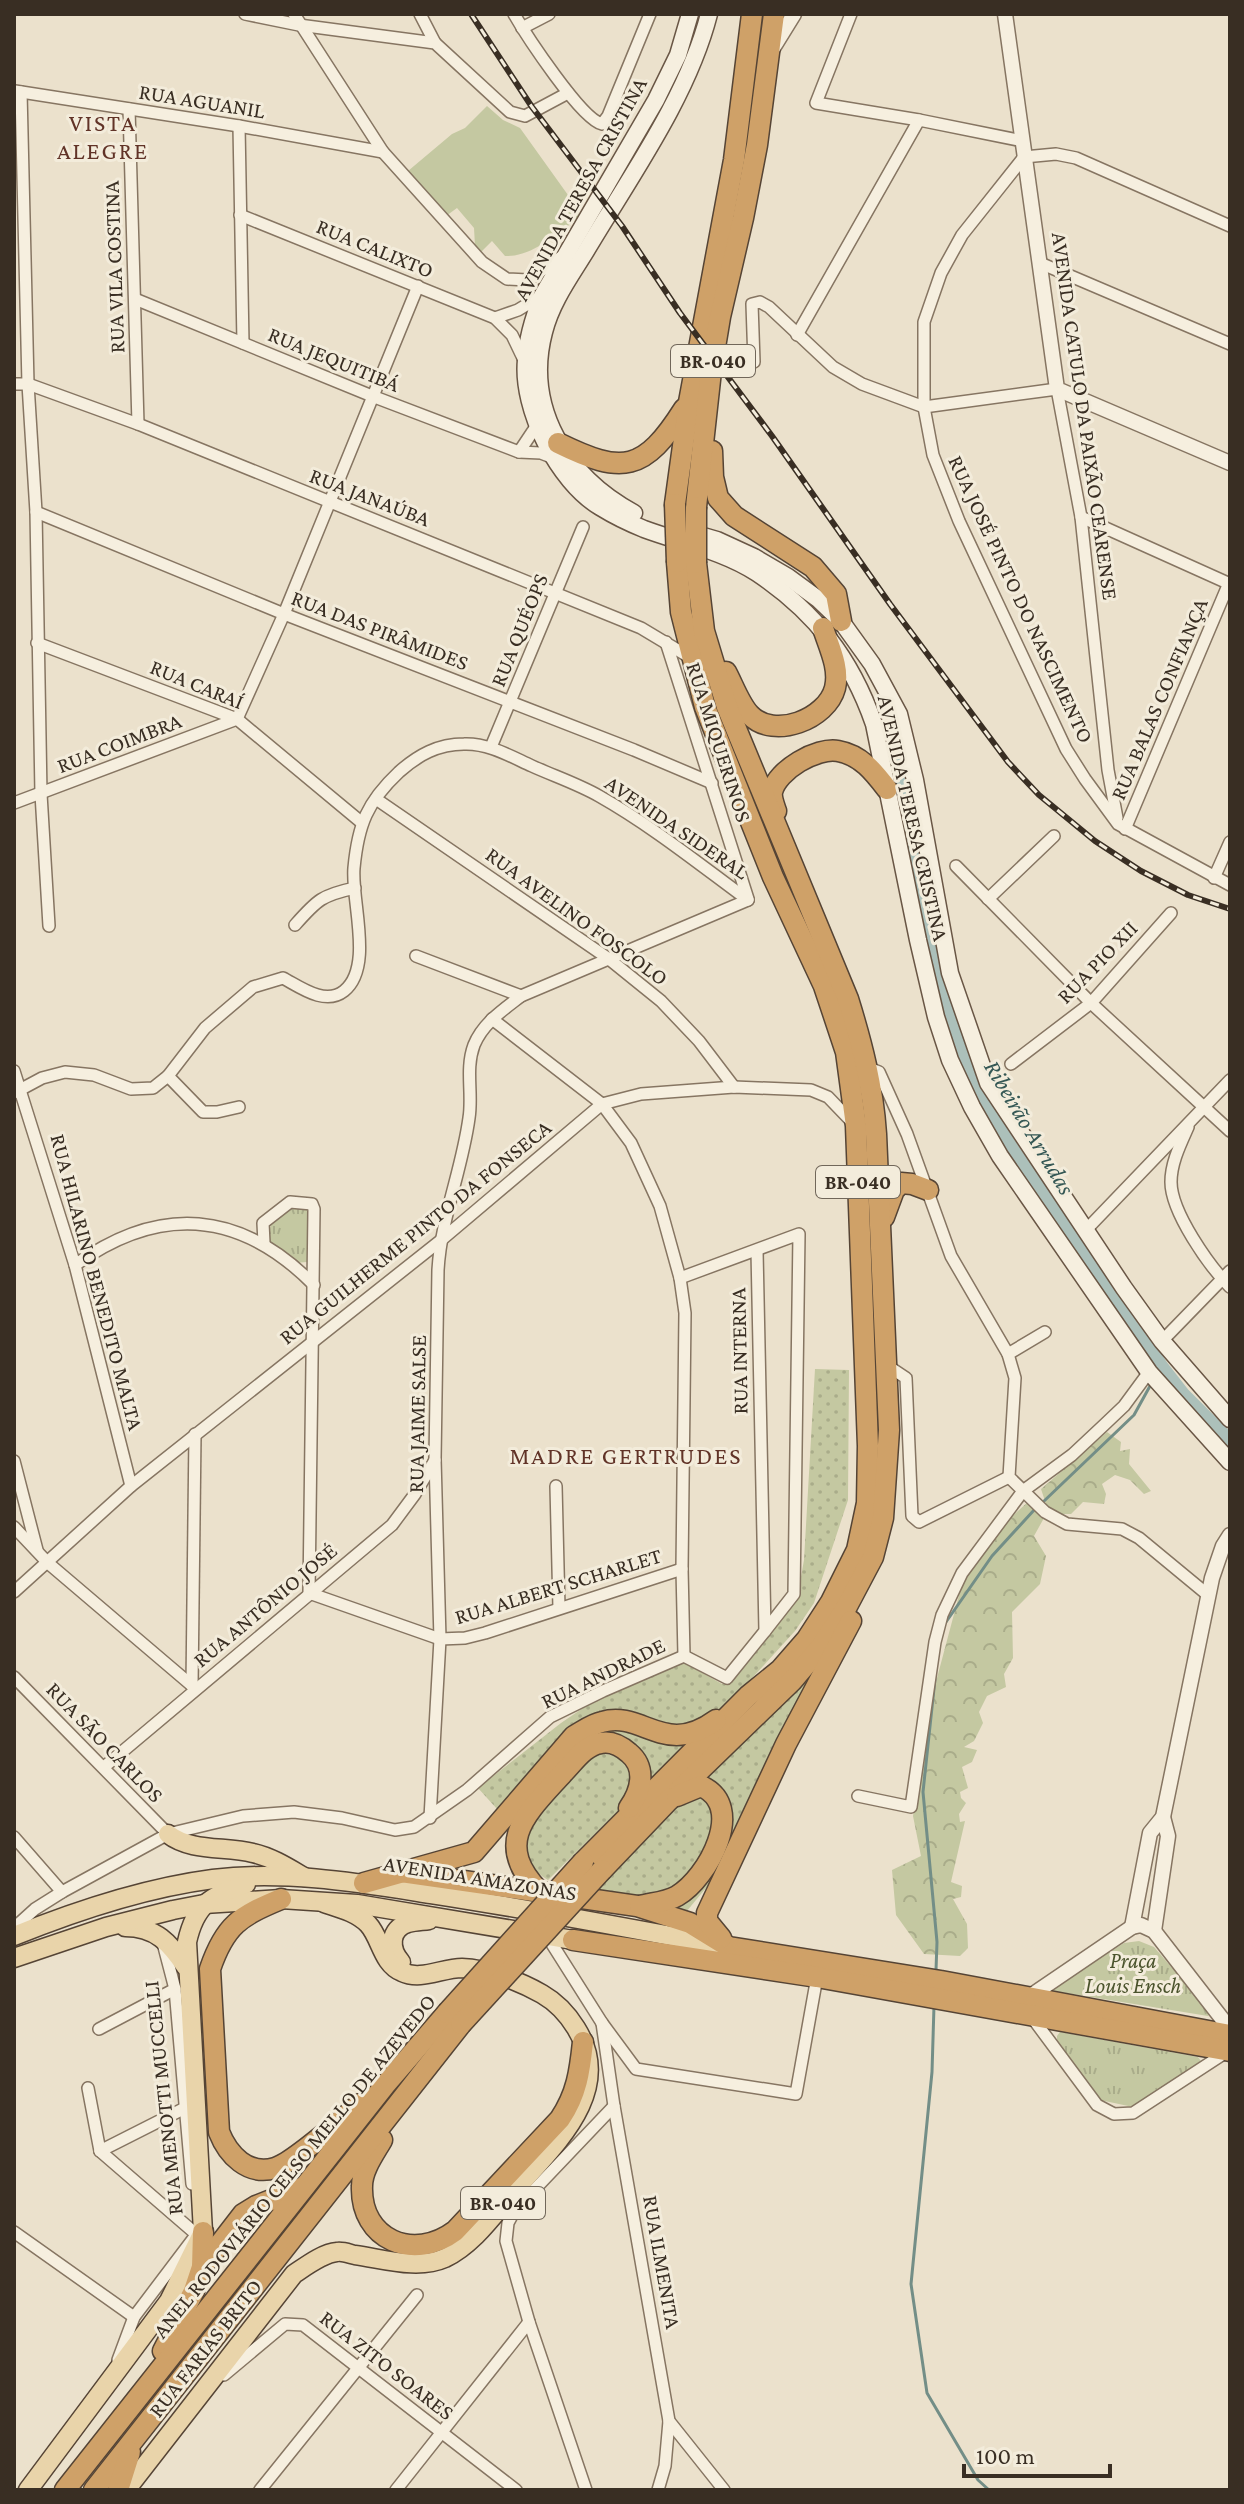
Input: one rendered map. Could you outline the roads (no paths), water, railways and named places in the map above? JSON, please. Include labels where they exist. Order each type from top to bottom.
[{"type":"highway","name":"ANEL RODOVIÁRIO CELSO MELLO DE AZEVEDO","points":[[66,2488],[385,2085],[454,2019],[593,1862],[748,1696],[780,1670],[807,1639],[831,1602],[857,1550],[867,1503],[868,1446],[856,1126],[846,1052],[824,986],[767,863],[705,707],[681,612],[686,562],[689,402],[734,160],[752,14]]},
{"type":"highway","name":"ANEL RODOVIÁRIO CELSO MELLO DE AZEVEDO","points":[[686,506],[720,317],[754,160],[774,14]]},
{"type":"highway","points":[[704,631],[749,714],[762,723],[794,724],[812,717],[832,698],[836,684],[832,625],[836,594],[813,567],[734,516],[718,498],[713,477],[711,371]]},
{"type":"highway","points":[[556,450],[612,464],[632,462],[657,446],[689,402]]},
{"type":"highway","name":"ANEL RODOVIÁRIO CELSO MELLO DE AZEVEDO","points":[[593,1862],[667,1802],[792,1681],[820,1648],[845,1610],[873,1557],[883,1518],[889,1430],[874,1100],[863,1046],[848,999],[727,707],[686,562]]},
{"type":"highway","points":[[785,849],[773,792],[782,774],[791,766],[818,754],[837,750],[866,763],[887,789]]},
{"type":"highway","points":[[880,1228],[894,1190],[901,1183],[928,1190]]},
{"type":"highway","points":[[729,1947],[707,1921],[707,1913],[786,1744],[853,1618],[873,1557]]},
{"type":"highway","points":[[364,1883],[474,1852],[574,1736],[588,1727],[613,1720],[679,1736],[709,1726],[748,1696]]},
{"type":"highway","points":[[539,1891],[521,1870],[515,1853],[518,1831],[529,1811],[586,1749],[599,1743],[612,1743],[633,1757],[641,1777],[634,1800],[593,1862]]},
{"type":"highway","points":[[637,1906],[675,1898],[685,1891],[703,1872],[720,1836],[723,1811],[718,1798],[709,1790],[701,1786],[693,1788],[667,1802]]},
{"type":"highway","points":[[401,1872],[637,1906],[690,1923],[729,1947]]},
{"type":"highway","points":[[281,1899],[248,1913],[228,1931],[210,1969],[219,2132],[224,2147],[242,2163],[253,2168],[276,2168],[385,2085]]},
{"type":"highway","name":"AVENIDA AMAZONAS","points":[[573,1940],[817,1977],[915,1986]]},
{"type":"highway","name":"AVENIDA AMAZONAS","points":[[729,1947],[915,1986],[1230,2042]]},
{"type":"highway","name":"ANEL RODOVIÁRIO CELSO MELLO DE AZEVEDO","points":[[94,2490],[412,2087],[454,2019]]},
{"type":"highway","points":[[412,2087],[365,2171],[362,2197],[368,2216],[384,2235],[396,2242],[418,2247],[442,2241],[455,2231],[560,2119],[574,2097],[583,2042]]},
{"type":"highway","points":[[140,2394],[194,2291],[202,2267],[243,2214],[304,2187]]},
{"type":"highway","points":[[200,2233],[202,2267]]},
{"type":"highway","points":[[118,2490],[133,2442]]},
{"type":"main road","name":"AVENIDA TERESA CRISTINA","points":[[690,14],[678,55],[656,100],[542,296],[525,364],[529,397],[537,425],[556,450],[616,503],[643,518],[717,540],[754,557],[818,599],[863,691],[874,724],[936,1017],[988,1083],[1162,1341],[1230,1419]]},
{"type":"main road","name":"AVENIDA TERESA CRISTINA","points":[[556,450],[545,411],[538,358],[552,305],[669,110],[698,51],[709,14]]},
{"type":"main road","name":"AVENIDA TERESA CRISTINA","points":[[832,625],[872,664],[899,714],[915,780],[972,1107],[1000,1156],[1149,1372],[1230,1462]]},
{"type":"main road","points":[[168,1834],[191,1846],[256,1853],[306,1878]]},
{"type":"main road","name":"AVENIDA AMAZONAS","points":[[14,1936],[96,1904],[145,1891],[215,1879],[269,1877],[364,1883],[550,1913],[729,1947]]},
{"type":"main road","points":[[200,2233],[187,1942],[191,1923],[204,1904],[229,1889],[269,1877]]},
{"type":"main road","name":"AVENIDA AMAZONAS","points":[[14,1958],[106,1927],[204,1904],[281,1899],[357,1904],[573,1940]]},
{"type":"main road","points":[[324,1903],[351,1912],[365,1921],[393,1967],[407,1974],[420,1975]]},
{"type":"main road","points":[[420,1975],[396,1957],[392,1940],[404,1925],[451,1918]]},
{"type":"main road","points":[[106,1927],[135,1927],[160,1935],[174,1948],[187,1969]]},
{"type":"main road","name":"BR-040","points":[[420,1975],[461,1968],[495,1974],[519,1983],[551,2000],[569,2017],[583,2042]]},
{"type":"main road","name":"RUA FARIAS BRITO","points":[[126,2490],[294,2274],[336,2252],[417,2263],[435,2261],[447,2257],[471,2240],[576,2116],[588,2079],[588,2060],[583,2042]]},
{"type":"main road","name":"ANEL RODOVIÁRIO CELSO MELLO DE AZEVEDO","points":[[28,2490],[169,2301],[200,2233]]},
{"type":"street","points":[[245,14],[296,19],[435,43]]},
{"type":"street","points":[[420,14],[435,43],[510,112],[525,116],[568,93]]},
{"type":"street","points":[[514,14],[568,93],[594,122],[602,124],[650,14]]},
{"type":"street","points":[[522,28],[549,14]]},
{"type":"street","points":[[769,55],[794,14]]},
{"type":"street","points":[[851,14],[816,103],[1023,141]]},
{"type":"street","name":"AVENIDA CATULO DA PAIXÃO CEARENSE","points":[[1005,14],[1057,389],[1081,517],[1108,770],[1122,827]]},
{"type":"street","points":[[296,19],[383,152],[482,262],[507,279],[528,280],[568,252]]},
{"type":"street","points":[[17,91],[36,512],[41,794],[49,926]]},
{"type":"street","name":"RUA AGUANIL","points":[[17,91],[383,152]]},
{"type":"street","name":"RUA VILA COSTINA","points":[[129,109],[138,424]]},
{"type":"street","points":[[797,335],[919,120]]},
{"type":"street","points":[[239,126],[243,343]]},
{"type":"street","points":[[1024,157],[1056,154],[1076,158],[1230,226]]},
{"type":"street","name":"RUA JOSÉ PINTO DO NASCIMENTO","points":[[1024,157],[962,235],[941,273],[924,322],[924,407],[933,455],[959,521],[1066,749],[1122,827]]},
{"type":"street","name":"RUA CALIXTO","points":[[240,215],[495,318]]},
{"type":"street","points":[[1040,263],[1230,344]]},
{"type":"street","points":[[237,719],[284,614],[418,286]]},
{"type":"street","points":[[525,364],[512,335],[495,318],[518,310],[542,296]]},
{"type":"street","name":"RUA JEQUITIBÁ","points":[[135,299],[519,452],[556,450]]},
{"type":"street","points":[[754,362],[752,304],[760,302],[833,367],[862,384],[924,407],[1057,389],[1230,463]]},
{"type":"street","name":"RUA JANAÚBA","points":[[14,384],[28,384],[138,424],[641,628],[691,658]]},
{"type":"street","points":[[519,452],[537,425]]},
{"type":"street","name":"RUA DAS PIRÂMIDES","points":[[36,512],[712,783]]},
{"type":"street","points":[[1081,517],[1230,584]]},
{"type":"street","name":"RUA QUÉOPS","points":[[491,747],[583,527]]},
{"type":"street","name":"RUA BALAS CONFIANÇA","points":[[1122,827],[1230,584]]},
{"type":"street","name":"RUA MIQUERINOS","points":[[666,642],[748,900]]},
{"type":"street","name":"RUA CARAÍ","points":[[37,643],[237,719],[361,822]]},
{"type":"street","name":"RUA COIMBRA","points":[[14,803],[237,719]]},
{"type":"street","name":"AVENIDA SIDERAL","points":[[168,1076],[205,1028],[253,987],[283,978],[318,996],[344,991],[357,973],[360,935],[354,871],[361,822],[390,781],[430,749],[464,744],[491,747],[596,795],[648,826],[748,900]]},
{"type":"street","name":"RUA AVELINO FOSCOLO","points":[[376,799],[609,959],[661,1001],[699,1041],[734,1087]]},
{"type":"street","points":[[1122,827],[1230,885]]},
{"type":"street","points":[[988,899],[1054,836]]},
{"type":"street","points":[[1214,878],[1230,842]]},
{"type":"street","points":[[956,866],[1091,1003],[1230,1131]]},
{"type":"street","points":[[295,925],[318,899],[355,888]]},
{"type":"street","points":[[680,1278],[799,1234],[794,1594],[727,1678],[684,1656],[685,1313],[680,1278],[660,1206],[631,1143],[602,1104],[492,1019],[521,996],[748,900]]},
{"type":"street","name":"RUA PIO XII","points":[[1011,1064],[1091,1003],[1171,913]]},
{"type":"street","points":[[416,956],[521,996]]},
{"type":"street","name":"RUA JAIME SALSE","points":[[430,1818],[440,1639],[435,1459],[440,1241],[470,1117],[469,1073],[473,1047],[492,1019]]},
{"type":"street","points":[[866,1067],[879,1072],[907,1134],[951,1256],[1008,1354],[1015,1378],[1009,1477],[1045,1512],[1067,1524],[1122,1529],[1139,1538],[1208,1595]]},
{"type":"street","name":"RUA HILARINO BENEDITO MALTA","points":[[14,1071],[17,1090],[75,1265],[131,1486]]},
{"type":"street","points":[[17,1090],[42,1078],[65,1072],[94,1075],[131,1089],[153,1088],[168,1076],[203,1112],[239,1107]]},
{"type":"street","points":[[1085,1231],[1230,1080]]},
{"type":"street","name":"RUA GUILHERME PINTO DA FONSECA","points":[[14,1592],[131,1486],[440,1241],[602,1104],[641,1094],[734,1087],[811,1090],[828,1097],[856,1126]]},
{"type":"street","points":[[1162,1341],[1227,1279],[1199,1248],[1177,1207],[1171,1185],[1173,1163],[1191,1119]]},
{"type":"street","points":[[264,1243],[262,1224],[290,1202],[312,1204],[314,1285],[309,1593]]},
{"type":"street","points":[[75,1265],[102,1246],[133,1232],[166,1224],[211,1226],[233,1230],[264,1243],[291,1262],[314,1285]]},
{"type":"street","name":"RUA INTERNA","points":[[757,1251],[765,1631]]},
{"type":"street","points":[[1008,1354],[1045,1332]]},
{"type":"street","points":[[885,1364],[906,1378],[912,1516],[919,1522],[1009,1477]]},
{"type":"street","points":[[858,1796],[911,1807],[935,1642],[942,1615],[962,1573],[1023,1491],[1072,1455],[1104,1425],[1124,1406],[1149,1372]]},
{"type":"street","points":[[194,1688],[195,1434]]},
{"type":"street","name":"RUA ANTÔNIO JOSÉ","points":[[104,1767],[194,1688],[392,1525],[435,1459]]},
{"type":"street","points":[[14,1461],[38,1551]]},
{"type":"street","points":[[556,1486],[559,1608]]},
{"type":"street","points":[[14,1527],[48,1563],[194,1688]]},
{"type":"street","points":[[1154,1931],[1168,1836],[1163,1817],[1208,1595],[1223,1546],[1230,1535]]},
{"type":"street","name":"RUA ALBERT SCHARLET","points":[[309,1593],[440,1639],[465,1638],[682,1569]]},
{"type":"street","name":"RUA ANDRADE","points":[[430,1818],[467,1790],[550,1717],[684,1656]]},
{"type":"street","name":"RUA SÃO CARLOS","points":[[14,1677],[168,1834]]},
{"type":"street","points":[[14,1928],[35,1909],[62,1892],[168,1834],[243,1816],[294,1812],[342,1818],[395,1830],[414,1827],[430,1818]]},
{"type":"street","points":[[1132,1927],[1150,1833],[1163,1817]]},
{"type":"street","points":[[14,1837],[62,1892]]},
{"type":"street","points":[[1141,1925],[1154,1931],[1230,2042],[1133,2113],[1114,2114],[1097,2105],[1030,2006],[1132,1927],[1141,1925]]},
{"type":"street","name":"RUA MENOTTI MUCCELLI","points":[[111,2377],[134,2317],[200,2233],[175,1989],[160,1935]]},
{"type":"street","points":[[547,1936],[602,2023],[636,2069],[796,2094],[817,1977]]},
{"type":"street","points":[[563,1963],[566,1945],[573,1940]]},
{"type":"street","points":[[99,2029],[175,1989]]},
{"type":"street","name":"RUA ILMENITA","points":[[602,2023],[669,2421],[724,2490]]},
{"type":"street","points":[[88,2088],[100,2151],[200,2233]]},
{"type":"street","points":[[586,2490],[529,2322],[506,2241],[508,2223],[515,2210],[614,2106]]},
{"type":"street","points":[[100,2151],[185,2108]]},
{"type":"street","points":[[14,2232],[134,2317]]},
{"type":"street","points":[[260,2490],[417,2295]]},
{"type":"street","points":[[396,2490],[529,2322]]},
{"type":"street","name":"RUA ZITO SOARES","points":[[196,2399],[285,2324],[303,2325],[516,2490]]},
{"type":"street","points":[[658,2490],[665,2466],[669,2421]]},
{"type":"waterway","name":"Ribeirão Arrudas","points":[[890,735],[910,826],[937,979],[968,1073],[1013,1154],[1110,1290],[1160,1368],[1181,1395],[1230,1444]]},
{"type":"waterway","points":[[1043,1502],[1134,1415],[1150,1386]]},
{"type":"waterway","points":[[946,1622],[992,1556],[1035,1509]]},
{"type":"waterway","points":[[935,1679],[923,1792],[937,1942],[936,1970]]},
{"type":"waterway","points":[[934,2006],[932,2072],[911,2284],[927,2393],[978,2480],[989,2490]]},
{"type":"railway","points":[[471,14],[532,107],[622,226],[680,313],[1008,762],[1039,795],[1095,841],[1141,871],[1188,895],[1230,909]]},
{"type":"district","name":"VISTA ALEGRE","points":[[103,136]]},
{"type":"district","name":"MADRE GERTRUDES","points":[[626,1455]]},
{"type":"park label","name":"Praça Louis Ensch","points":[[1133,1972]]}]
